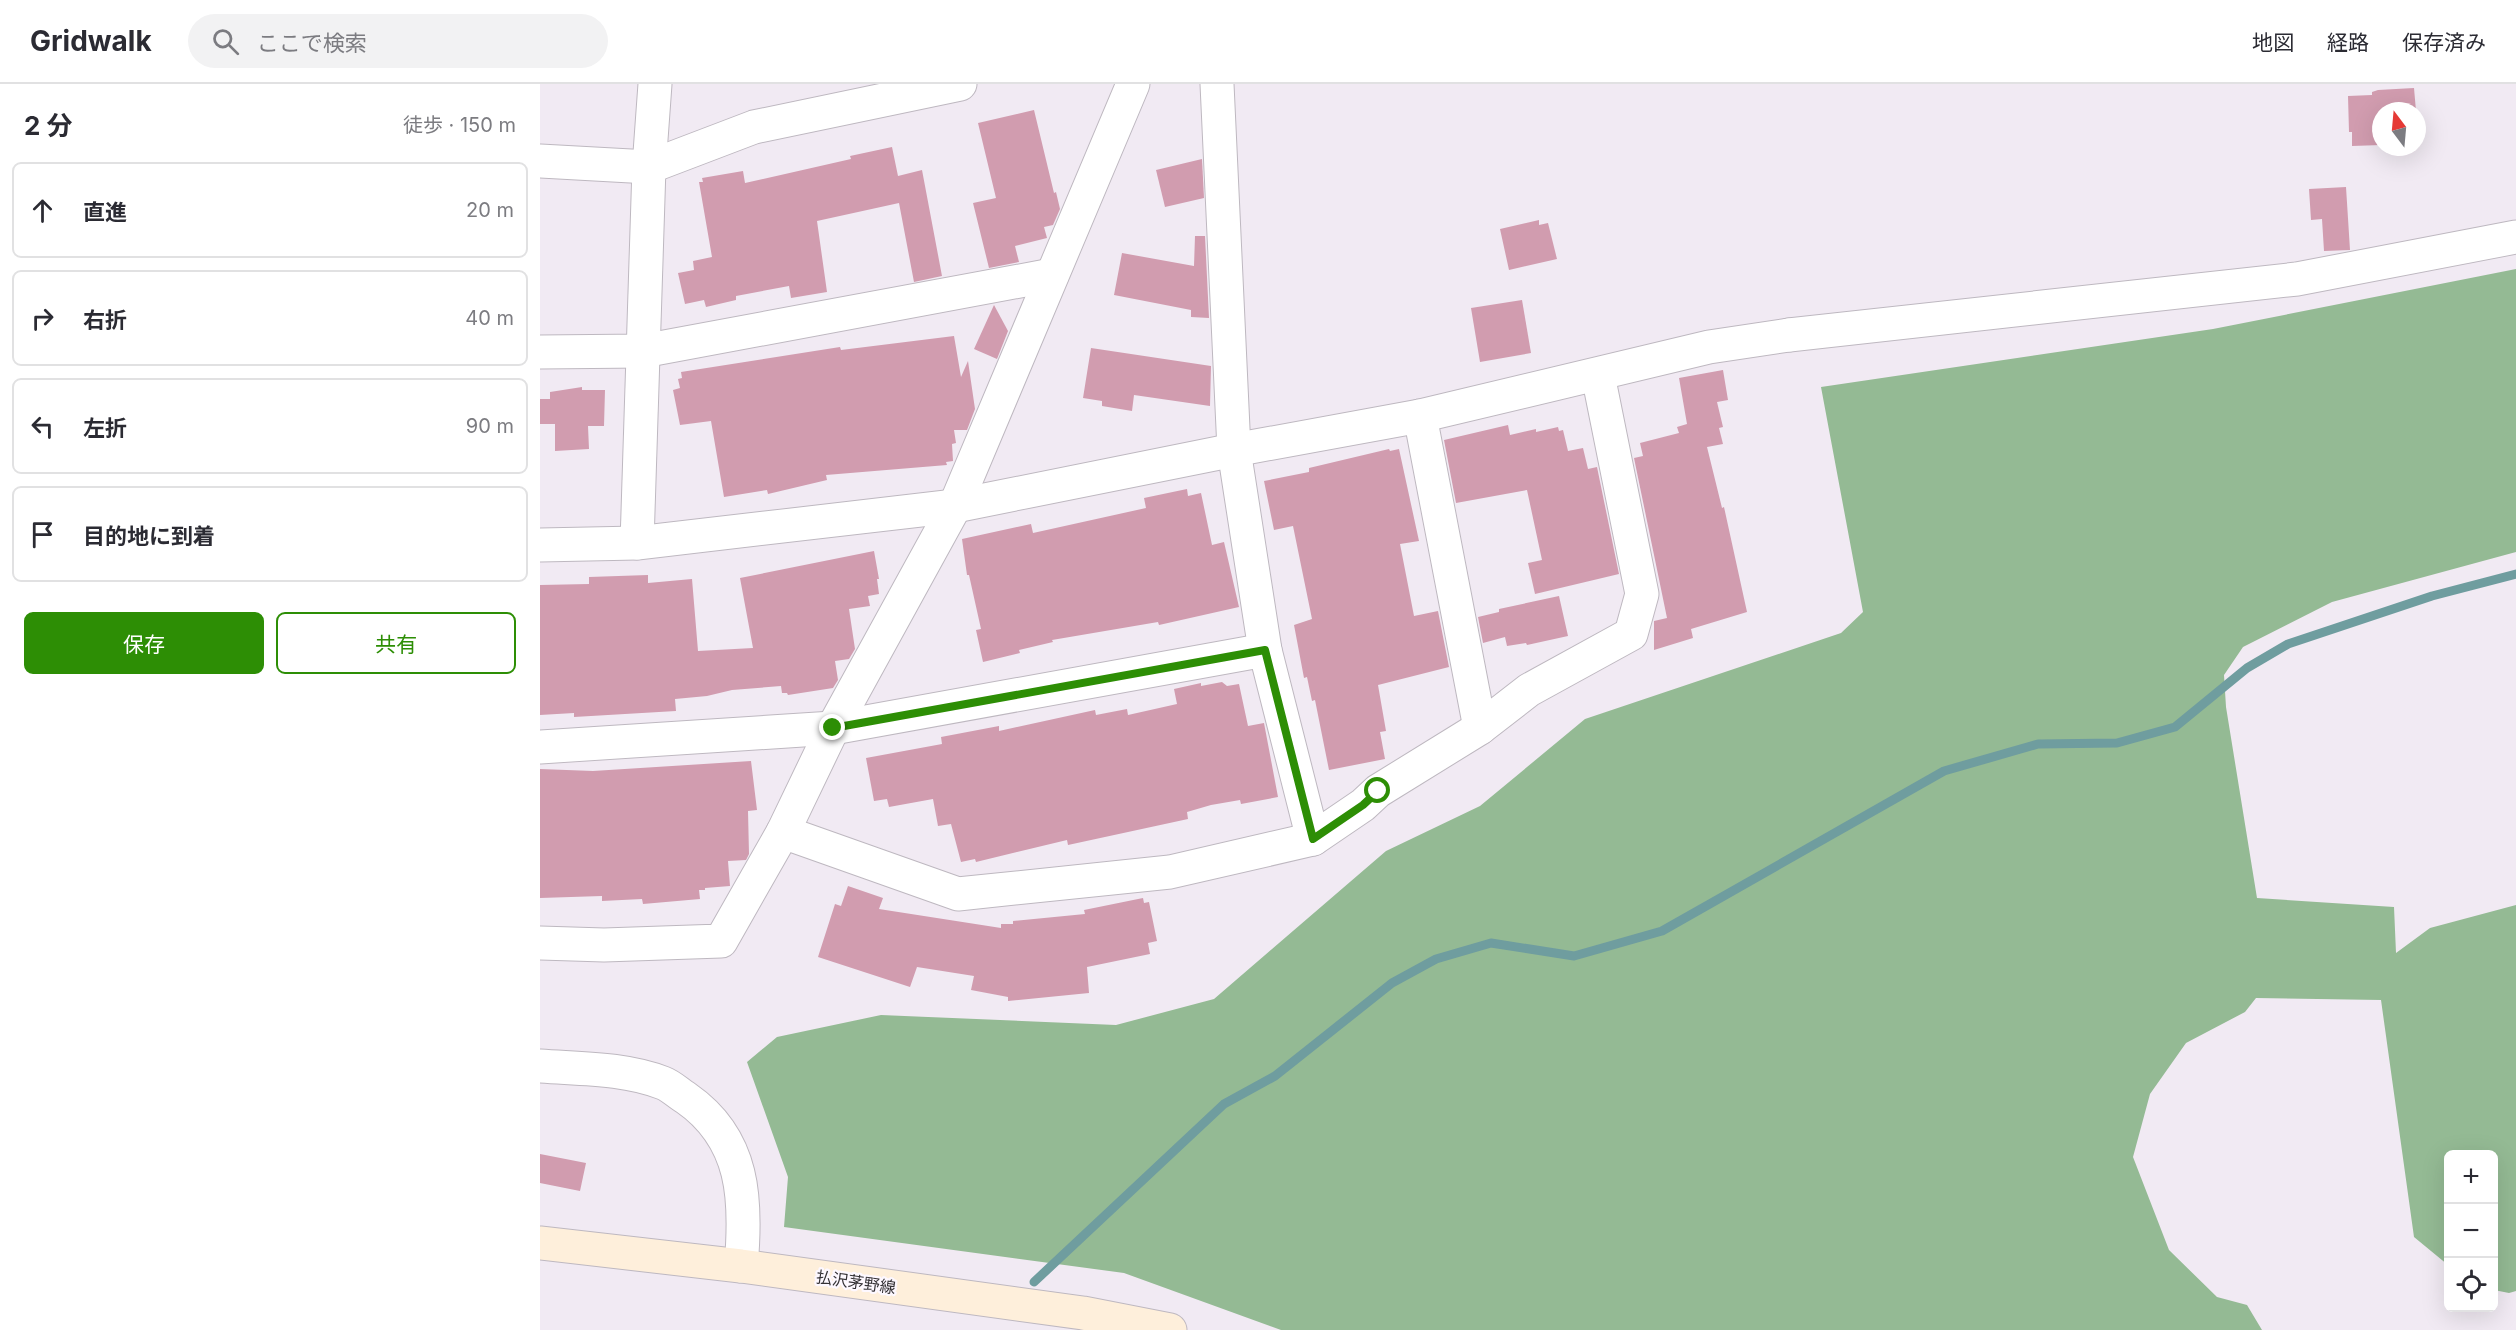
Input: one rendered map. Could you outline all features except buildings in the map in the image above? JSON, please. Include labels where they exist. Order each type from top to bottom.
[{"type":"main road","name":"払沢茅野線","points":[[540,1244],[741,1266],[1083,1313],[1170,1330]]},
{"type":"street","points":[[637,543],[649,167],[655,84]]},
{"type":"street","points":[[540,161],[649,167],[754,127],[960,84]]},
{"type":"street","points":[[540,944],[604,945],[721,941],[783,832],[833,728],[955,506],[1133,84]]},
{"type":"street","points":[[1217,84],[1234,450],[1265,650],[1313,839]]},
{"type":"street","points":[[540,545],[637,543],[955,506],[1234,450],[1420,416],[1709,347],[1789,335],[2297,279],[2516,237]]},
{"type":"street","points":[[540,352],[643,351],[1052,275]]},
{"type":"street","points":[[783,832],[958,894],[1170,872],[1313,839],[1363,805],[1378,791],[1480,728],[1528,690],[1631,634],[1642,594],[1598,375]]},
{"type":"street","points":[[1420,416],[1480,728]]},
{"type":"street","points":[[540,747],[833,728],[1265,650]]},
{"type":"street","points":[[540,1066],[612,1070],[664,1083],[704,1110],[731,1148],[742,1187],[745,1224],[741,1266]]},
{"type":"green space","points":[[2516,269],[2516,552],[2332,602],[2243,647],[2224,675],[2226,707],[2257,898],[2394,907],[2396,953],[2430,928],[2516,905],[2516,1291],[2509,1293],[2498,1291],[2498,1150],[2444,1150],[2444,1262],[2414,1237],[2381,1000],[2256,998],[2245,1012],[2186,1043],[2150,1094],[2133,1157],[2169,1250],[2217,1297],[2247,1305],[2262,1330],[1281,1330],[1124,1273],[784,1227],[788,1177],[747,1062],[777,1037],[881,1015],[1116,1025],[1214,999],[1386,851],[1480,806],[1585,719],[1841,633],[1863,612],[1821,387],[2213,329]]},
{"type":"waterway","points":[[1034,1282],[1224,1104],[1275,1076],[1392,983],[1436,959],[1491,943],[1574,956],[1662,931],[1944,771],[2038,744],[2117,743],[2175,727],[2247,668],[2288,644],[2432,596],[2516,574]]},
{"type":"route","points":[[833,728],[1265,650],[1313,839],[1363,805],[1378,791]]}]
